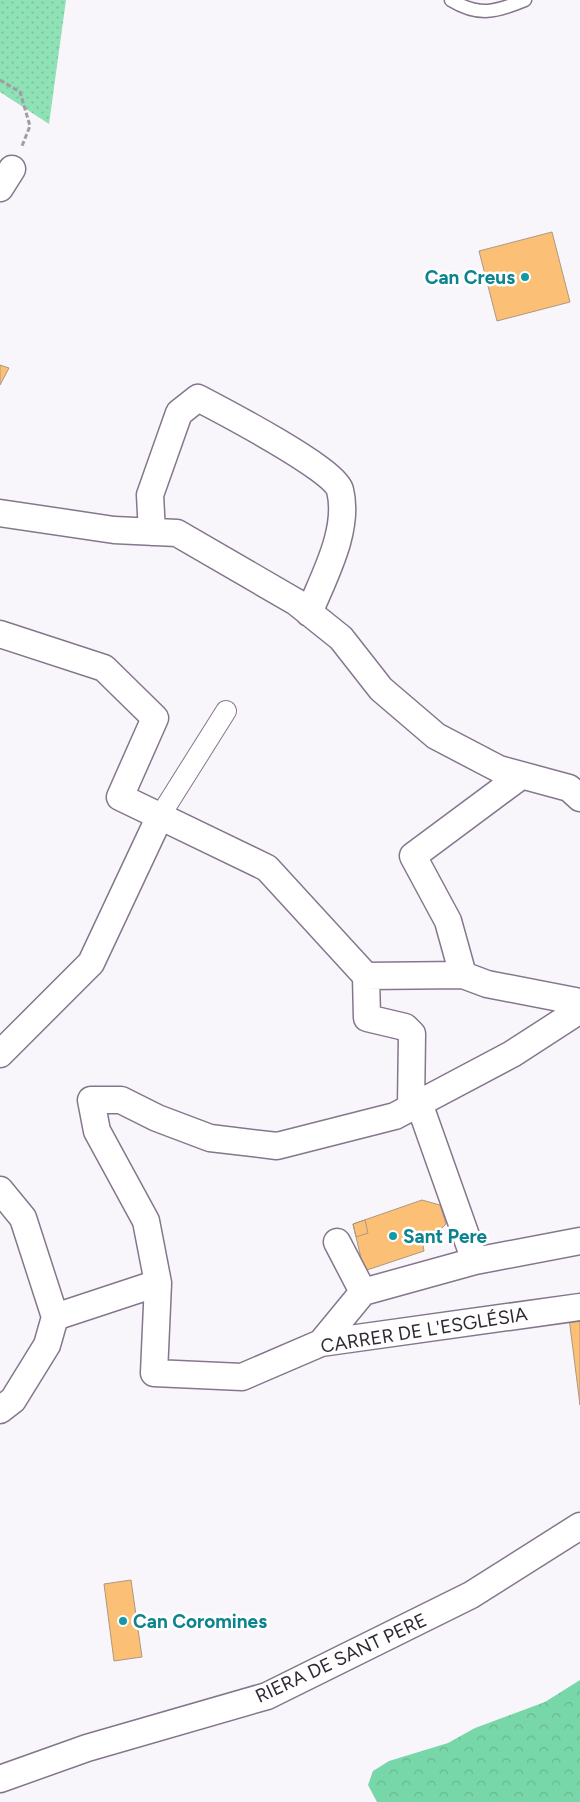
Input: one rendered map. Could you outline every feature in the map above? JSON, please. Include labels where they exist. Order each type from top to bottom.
[{"type":"street","points":[[152,532],[150,495],[179,413],[198,398],[321,469],[340,487],[343,508],[340,532],[309,613]]},
{"type":"street","points":[[0,513],[114,530],[177,533],[296,602],[341,638],[381,689],[436,736],[499,768],[576,788]]},
{"type":"street","points":[[0,634],[104,668],[155,718],[120,797],[267,868],[366,976],[367,1018],[405,1027],[412,1034],[415,1105],[475,1261]]},
{"type":"street","points":[[0,1054],[91,963],[160,816],[226,711]]},
{"type":"street","points":[[463,976],[448,920],[413,856],[522,775]]},
{"type":"street","points":[[366,976],[463,976],[486,984],[580,1002]]},
{"type":"street","points":[[55,1317],[158,1283],[146,1221],[97,1131],[92,1100],[121,1100],[157,1118],[210,1138],[277,1146],[395,1116],[512,1054],[580,1010]]},
{"type":"street","points":[[0,1190],[23,1218],[55,1317],[47,1345],[13,1400],[0,1410]]},
{"type":"street","points":[[320,1343],[363,1292],[475,1261],[580,1241]]},
{"type":"street","points":[[337,1242],[363,1292]]},
{"type":"street","name":"CARRER DE L'ESGLÉSIA","points":[[158,1283],[154,1373],[242,1377],[320,1343],[580,1307]]},
{"type":"street","name":"RIERA DE SANT PERE","points":[[0,1779],[87,1748],[267,1696],[471,1595],[580,1526]]},
{"type":"lane","points":[[451,0],[468,10],[500,10],[525,0]]},
{"type":"path","points":[[0,80],[20,92],[30,126],[6,179]]},
{"type":"green space","points":[[0,0],[66,0],[49,124],[0,92]]},
{"type":"green space","points":[[580,1680],[580,1802],[377,1802],[368,1785],[373,1771],[389,1761],[448,1743],[475,1728],[545,1702]]},
{"type":"building","name":"Can Creus","points":[[552,232],[570,302],[497,321],[479,251]]},
{"type":"building","points":[[0,365],[9,368],[0,385]]},
{"type":"building","name":"Sant Pere","points":[[422,1200],[440,1205],[446,1224],[434,1236],[422,1239],[424,1251],[364,1271],[353,1224]]},
{"type":"building","points":[[365,1220],[368,1233],[356,1237],[353,1224]]},
{"type":"building","points":[[580,1317],[580,1405],[569,1318]]},
{"type":"building","name":"Can Coromines","points":[[131,1580],[142,1657],[114,1661],[104,1584]]},
{"type":"place","name":"Can Creus","points":[[525,277]]},
{"type":"place","name":"Sant Pere","points":[[393,1236]]},
{"type":"place","name":"Can Coromines","points":[[123,1621]]}]
